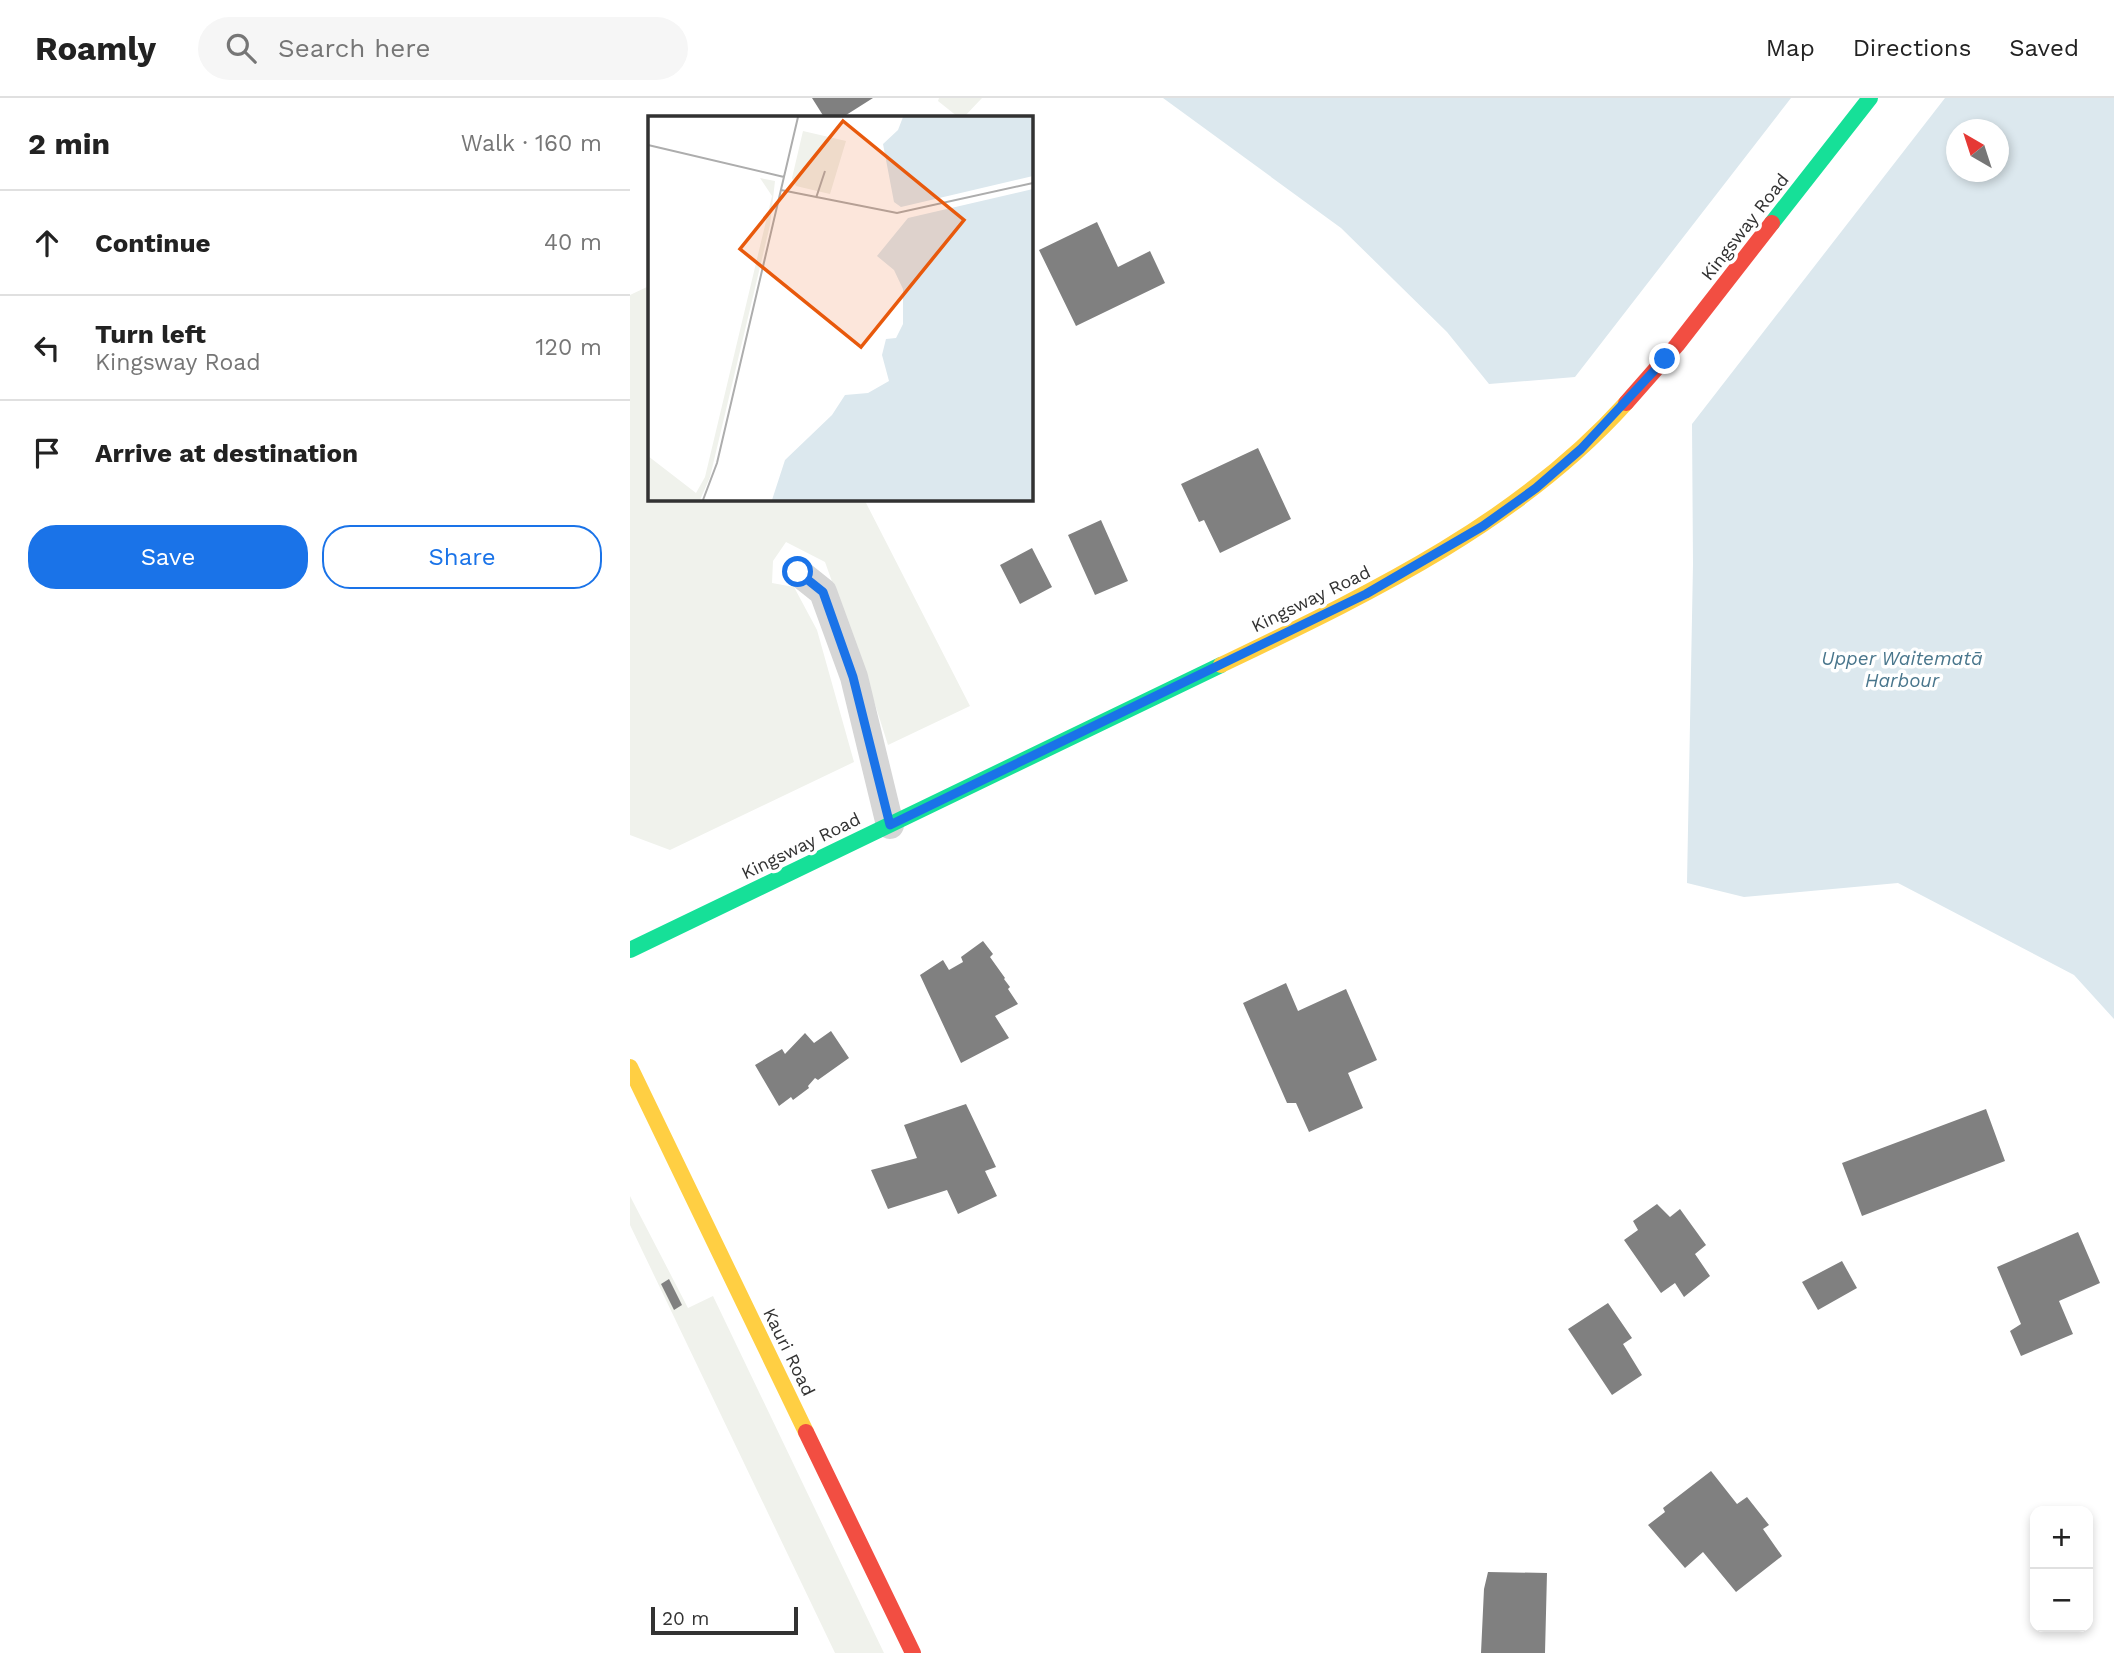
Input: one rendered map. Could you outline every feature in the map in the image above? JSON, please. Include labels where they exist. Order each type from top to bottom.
[{"type":"street","name":"Kingsway Road","points":[[630,950],[1366,594],[1483,526],[1536,488],[1581,449],[1665,359],[1870,98]]},
{"type":"street","name":"Kauri Road","points":[[630,1067],[913,1653]]},
{"type":"lane","points":[[798,572],[823,592],[853,677],[890,825]]},
{"type":"shaded area","points":[[939,98],[982,98],[965,116],[957,116],[938,101]]},
{"type":"shaded area","points":[[648,286],[648,500],[865,500],[970,706],[888,745],[825,562],[786,542],[773,561],[772,583],[794,587],[817,630],[854,762],[670,850],[630,835],[630,295]]},
{"type":"shaded area","points":[[630,1196],[688,1308],[713,1296],[884,1653],[835,1653],[630,1225]]},
{"type":"water","points":[[1163,98],[1791,98],[1575,377],[1489,384],[1447,332],[1341,228]]},
{"type":"water","name":"Upper Waitematā Harbour","points":[[1945,98],[2114,98],[2114,1019],[2074,975],[1898,883],[1744,897],[1687,883],[1693,564],[1692,424]]},
{"type":"building","points":[[812,98],[873,98],[845,116],[823,116]]},
{"type":"building","points":[[1097,222],[1118,267],[1150,251],[1165,283],[1076,326],[1039,250]]},
{"type":"building","points":[[1258,448],[1291,519],[1220,553],[1204,520],[1199,522],[1181,484]]},
{"type":"building","points":[[1101,520],[1128,581],[1095,595],[1068,535]]},
{"type":"building","points":[[1032,548],[1052,587],[1020,604],[1000,565]]},
{"type":"building","points":[[983,941],[993,954],[990,957],[1005,978],[1010,987],[1008,989],[1018,1004],[995,1016],[1009,1038],[961,1063],[920,975],[943,960],[949,970],[963,962],[961,957]]},
{"type":"building","points":[[1286,983],[1298,1011],[1346,989],[1377,1060],[1348,1073],[1363,1108],[1309,1132],[1296,1103],[1287,1103],[1243,1003]]},
{"type":"building","points":[[831,1031],[849,1058],[818,1080],[815,1078],[809,1088],[793,1100],[791,1097],[779,1106],[755,1065],[782,1049],[785,1054],[805,1033],[814,1043]]},
{"type":"building","points":[[966,1104],[996,1167],[985,1171],[997,1196],[958,1214],[947,1190],[888,1209],[871,1170],[917,1158],[904,1125]]},
{"type":"building","points":[[1986,1109],[2005,1161],[1862,1216],[1842,1163]]},
{"type":"building","points":[[1657,1204],[1670,1217],[1680,1209],[1706,1245],[1695,1254],[1710,1276],[1684,1297],[1675,1283],[1661,1293],[1624,1240],[1638,1230],[1633,1221]]},
{"type":"building","points":[[2078,1232],[2100,1283],[2059,1301],[2073,1334],[2021,1356],[2010,1331],[2021,1324],[1997,1267]]},
{"type":"building","points":[[1842,1261],[1857,1288],[1818,1310],[1802,1282]]},
{"type":"building","points":[[669,1279],[682,1305],[674,1310],[661,1284]]},
{"type":"building","points":[[1608,1303],[1632,1338],[1623,1344],[1642,1375],[1612,1395],[1568,1329]]},
{"type":"building","points":[[1711,1471],[1737,1504],[1747,1497],[1769,1525],[1763,1529],[1782,1556],[1736,1592],[1703,1552],[1685,1568],[1648,1525],[1665,1512],[1663,1508]]},
{"type":"building","points":[[1488,1572],[1547,1573],[1545,1653],[1481,1653],[1484,1589]]},
{"type":"traffic: fast","points":[[1772,223],[1870,98]]},
{"type":"traffic: fast","points":[[630,950],[1221,665]]},
{"type":"traffic: slow","points":[[1221,665],[1330,612],[1437,554],[1537,486],[1583,446],[1626,403]]},
{"type":"traffic: slow","points":[[630,1067],[806,1432]]},
{"type":"traffic: jam","points":[[1626,403],[1677,345],[1772,223]]},
{"type":"traffic: jam","points":[[806,1432],[913,1653]]},
{"type":"route","points":[[798,572],[823,592],[853,677],[890,825],[1366,594],[1483,526],[1536,488],[1581,449],[1665,359]]}]
